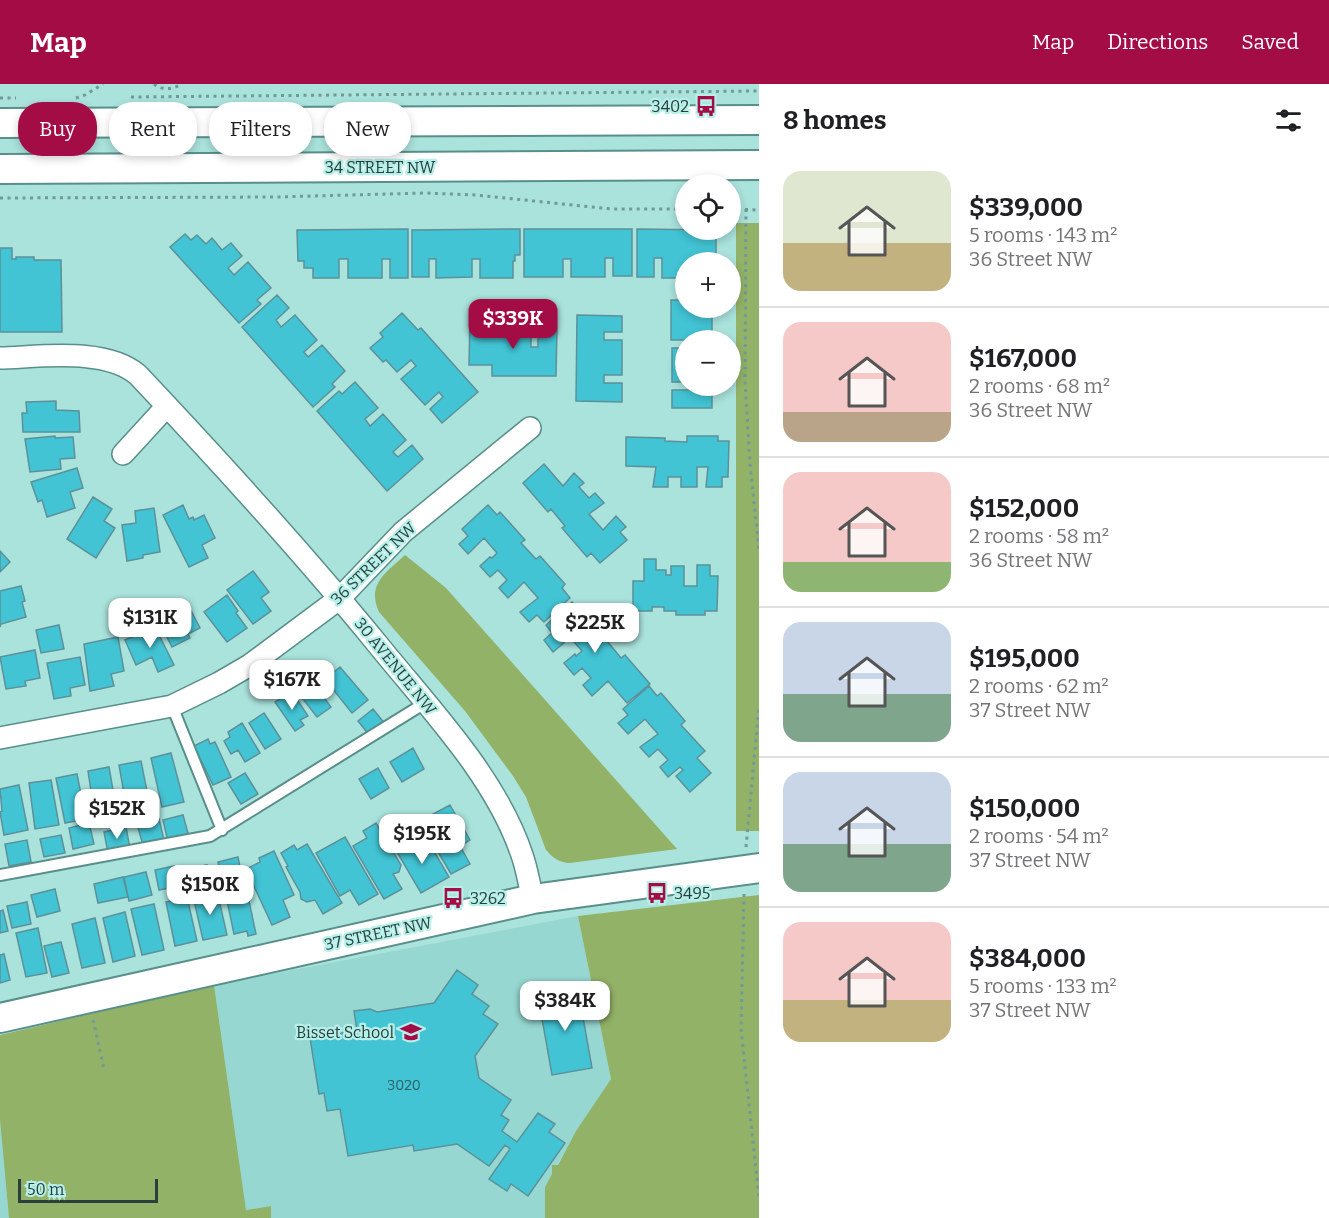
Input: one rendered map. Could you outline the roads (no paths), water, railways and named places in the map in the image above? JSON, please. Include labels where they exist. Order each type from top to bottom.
[{"type":"main road","points":[[0,123],[759,120]]},
{"type":"main road","name":"34 STREET NW","points":[[0,169],[759,165]]},
{"type":"main road","name":"37 STREET NW","points":[[0,1018],[533,899],[749,868]]},
{"type":"street","name":"30 AVENUE NW","points":[[0,358],[70,356],[102,359],[122,364],[134,372],[340,598],[484,780],[505,816],[522,855],[533,899]]},
{"type":"street","points":[[123,454],[167,406]]},
{"type":"street","name":"36 STREET NW","points":[[0,738],[172,706],[250,665],[340,598],[403,532],[530,428]]},
{"type":"lane","points":[[0,875],[210,836],[425,703]]},
{"type":"lane","points":[[172,706],[222,830]]},
{"type":"place","name":"3402","points":[[706,106]]},
{"type":"place","name":"3495","points":[[657,893]]},
{"type":"place","name":"3262","points":[[453,898]]},
{"type":"place","name":"Bisset School","points":[[411,1032]]}]
